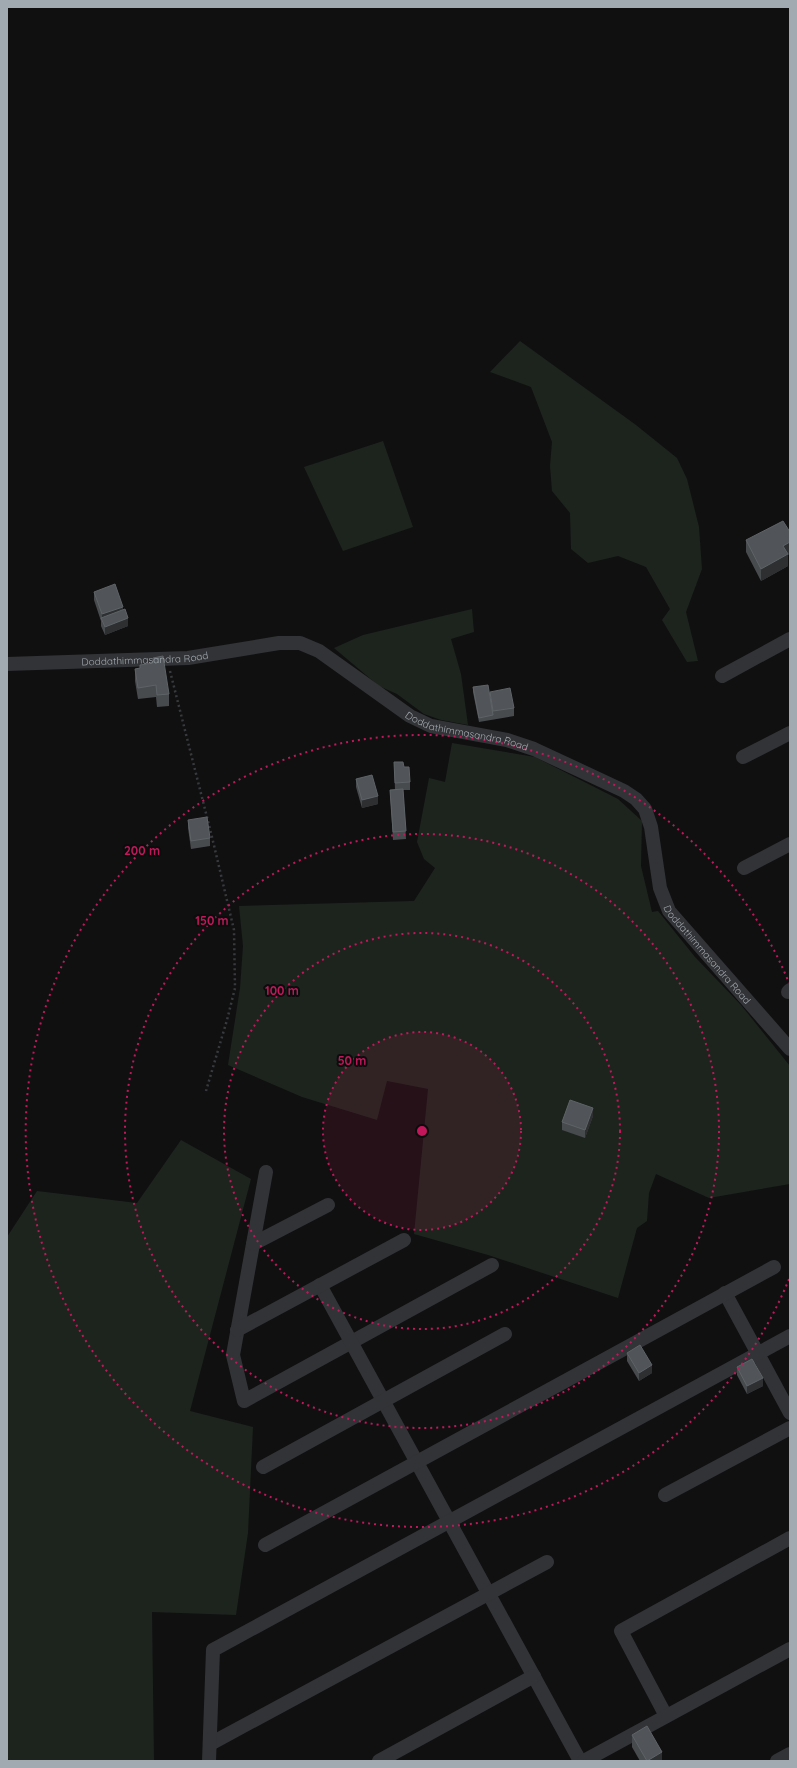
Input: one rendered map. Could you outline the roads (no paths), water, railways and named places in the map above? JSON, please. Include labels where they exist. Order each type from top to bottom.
[{"type":"street","points":[[722,676],[790,639]]},
{"type":"street","name":"Doddathimmasandra Road","points":[[7,664],[167,659],[210,655],[279,643],[300,643],[320,651],[410,716],[431,726],[506,740],[534,749],[624,791],[636,799],[645,809],[651,828],[660,888],[669,911],[790,1049]]},
{"type":"street","points":[[743,757],[790,733]]},
{"type":"street","points":[[744,868],[790,844]]},
{"type":"street","points":[[266,1172],[233,1355],[244,1401],[492,1265]]},
{"type":"street","points":[[253,1244],[328,1205]]},
{"type":"street","points":[[237,1330],[404,1240]]},
{"type":"street","points":[[265,1545],[774,1266]]},
{"type":"street","points":[[320,1285],[580,1761]]},
{"type":"street","points":[[725,1293],[790,1413]]},
{"type":"street","points":[[263,1467],[505,1334]]},
{"type":"street","points":[[209,1761],[213,1650],[790,1336]]},
{"type":"street","points":[[665,1495],[790,1428]]},
{"type":"street","points":[[666,1716],[621,1631],[790,1538]]},
{"type":"street","points":[[210,1744],[547,1562]]},
{"type":"street","points":[[584,1761],[790,1649]]},
{"type":"street","points":[[379,1761],[534,1676]]},
{"type":"street","points":[[778,1761],[790,1754]]}]
